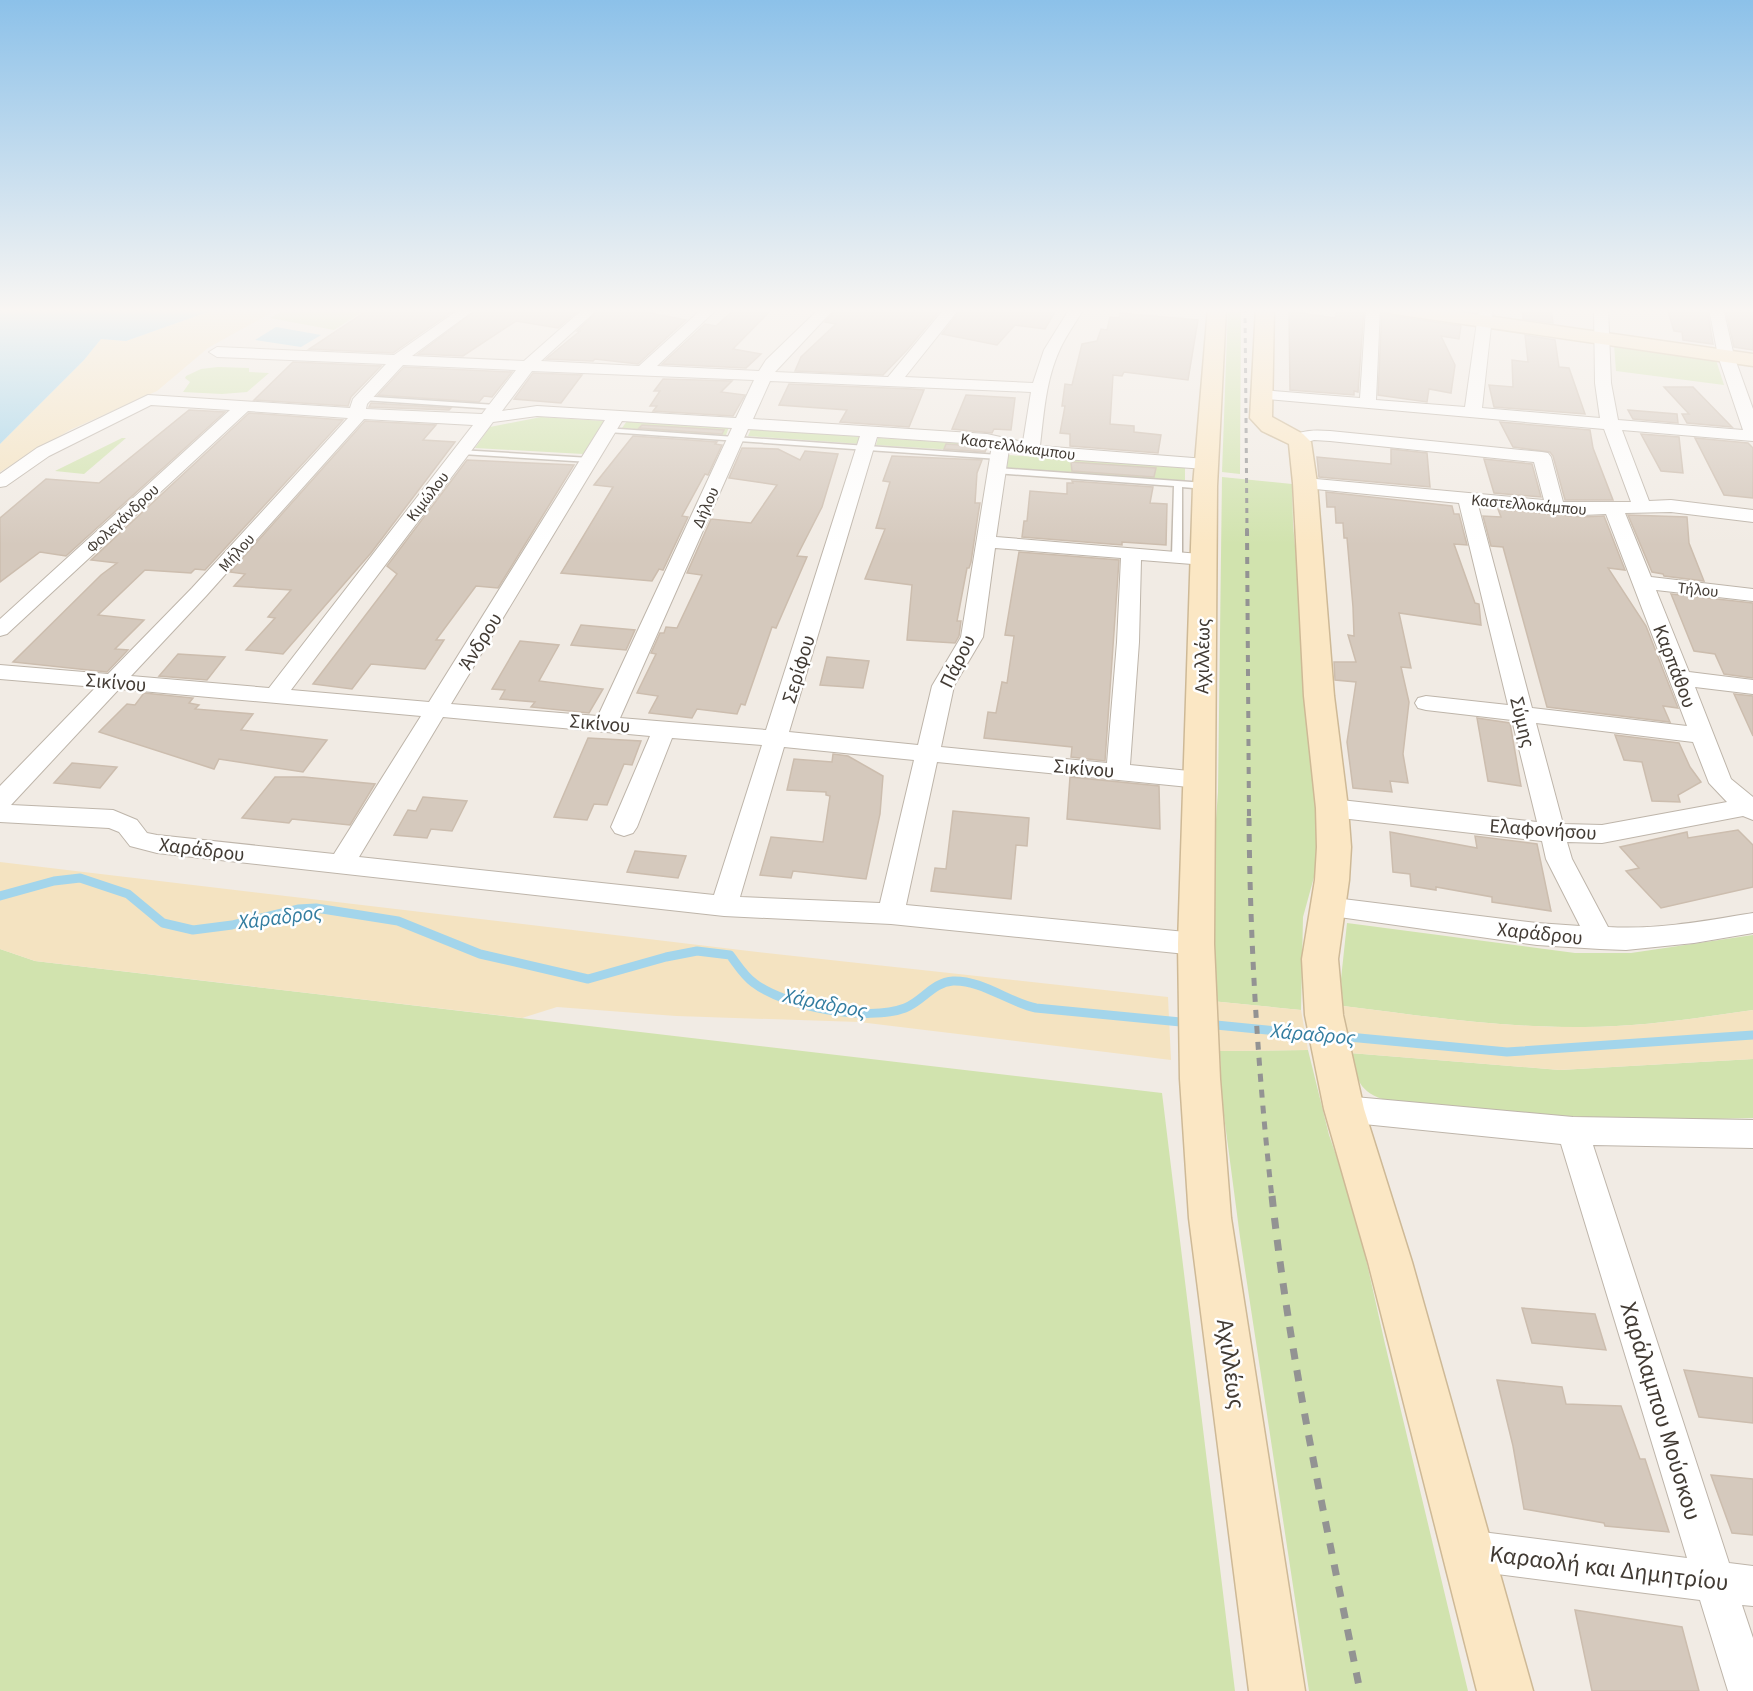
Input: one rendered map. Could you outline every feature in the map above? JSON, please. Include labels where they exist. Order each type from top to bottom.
[{"type":"street","name":"Μήλου","points":[[0,801],[114,682],[352,425],[356,420],[359,406],[375,387]]},
{"type":"street","name":"Κιμώλου","points":[[275,695],[462,452],[498,410],[513,387]]},
{"type":"street","name":"Δήλου","points":[[606,723],[759,387]]},
{"type":"street","points":[[1017,387],[1040,388],[1031,449]]},
{"type":"street","name":"Αχιλλέως","points":[[1207,387],[1196,478],[1205,559],[1197,944],[1197,1020],[1202,1136],[1210,1218],[1277,1691]]},
{"type":"street","points":[[1261,387],[1261,418],[1265,424],[1298,440],[1302,447],[1319,696],[1332,808],[1334,866],[1320,959],[1328,1036],[1344,1109],[1390,1262],[1505,1691]]},
{"type":"street","points":[[1368,404],[1369,387]]},
{"type":"street","points":[[1473,412],[1476,387]]},
{"type":"street","points":[[1603,387],[1609,423],[1642,506]]},
{"type":"street","points":[[1261,395],[1753,434],[1737,387]]},
{"type":"street","name":"Καστελλόκαμπου","points":[[0,482],[43,452],[148,400],[244,406],[359,406],[464,420],[498,410],[537,411],[612,423],[868,440],[1000,456],[1031,449],[1196,478]]},
{"type":"street","name":"Φολεγάνδρου","points":[[0,630],[244,406]]},
{"type":"street","name":"Άνδρου","points":[[341,864],[612,423]]},
{"type":"street","points":[[1298,440],[1313,435],[1330,436],[1542,457],[1555,507]]},
{"type":"street","name":"Σερίφου","points":[[724,906],[868,440]]},
{"type":"street","name":"Πάρου","points":[[891,914],[943,686],[972,637],[1000,456]]},
{"type":"street","name":"Καστελλοκάμπου","points":[[1305,483],[1555,507],[1614,509],[1671,506],[1753,516]]},
{"type":"street","name":"Σύμης","points":[[1467,498],[1551,833],[1559,859],[1600,938]]},
{"type":"street","name":"Καρπάθου","points":[[1614,509],[1721,783],[1751,808]]},
{"type":"street","points":[[987,542],[1205,559]]},
{"type":"street","points":[[1118,771],[1128,642],[1131,553]]},
{"type":"street","name":"Τήλου","points":[[1642,582],[1753,595]]},
{"type":"street","name":"Σικίνου","points":[[0,672],[606,723],[1199,780]]},
{"type":"street","points":[[1681,678],[1753,687]]},
{"type":"street","points":[[1426,703],[1701,735]]},
{"type":"street","points":[[624,827],[664,729]]},
{"type":"street","name":"Ελαφονήσου","points":[[1332,808],[1551,833],[1602,834],[1751,808]]},
{"type":"street","name":"Χαράδρου","points":[[0,813],[110,819],[127,825],[137,839],[144,842],[724,906],[891,914],[1197,944]]},
{"type":"street","name":"Χαράδρου","points":[[1327,907],[1537,934],[1600,938],[1654,937],[1753,923]]},
{"type":"street","points":[[1344,1109],[1573,1131],[1753,1134]]},
{"type":"street","name":"Χαράλαμπου Μούσκου","points":[[1573,1131],[1749,1691]]},
{"type":"street","name":"Καραολή και Δημητρίου","points":[[1466,1550],[1753,1586]]},
{"type":"lane","points":[[462,452],[590,460]]},
{"type":"lane","points":[[1000,456],[1196,478],[1177,556]]},
{"type":"green space","points":[[187,387],[253,387],[247,392],[222,394],[183,392]]},
{"type":"green space","points":[[1225,387],[1241,387],[1240,474],[1222,472]]},
{"type":"green space","points":[[541,417],[604,421],[583,454],[475,448],[490,427]]},
{"type":"green space","points":[[627,421],[729,427],[726,435],[622,428]]},
{"type":"green space","points":[[751,429],[863,437],[861,444],[748,436]]},
{"type":"green space","points":[[126,438],[84,474],[55,471]]},
{"type":"green space","points":[[878,438],[986,445],[985,452],[876,445]]},
{"type":"green space","points":[[1008,455],[1185,468],[1185,483],[1007,469]]},
{"type":"green space","points":[[1222,477],[1292,484],[1293,524],[1303,636],[1313,715],[1319,859],[1303,917],[1301,1010],[1211,1001],[1212,873],[1218,792]]},
{"type":"green space","points":[[1347,923],[1575,953],[1631,953],[1753,935],[1753,1010],[1648,1024],[1554,1027],[1464,1021],[1343,1006],[1341,979]]},
{"type":"green space","points":[[0,949],[35,961],[1162,1093],[1235,1691],[0,1691]]},
{"type":"green space","points":[[1308,1050],[1329,1135],[1355,1210],[1468,1691],[1309,1691],[1240,1237],[1221,1093],[1220,1051]]},
{"type":"green space","points":[[1350,1053],[1560,1070],[1753,1059],[1753,1118],[1662,1120],[1581,1117],[1394,1102],[1374,1096],[1362,1086]]},
{"type":"sand","points":[[57,387],[162,387],[70,430],[0,472],[0,444]]},
{"type":"sand","points":[[0,862],[749,951],[1168,997],[1171,1060],[859,1022],[676,1016],[557,1007],[522,1018],[35,961],[0,949]]},
{"type":"sand","points":[[1211,1001],[1301,1010],[1308,1050],[1220,1051]]},
{"type":"sand","points":[[1343,1006],[1464,1021],[1555,1027],[1648,1024],[1753,1010],[1753,1059],[1560,1070],[1350,1053]]},
{"type":"water","points":[[0,387],[57,387],[0,444]]},
{"type":"building","points":[[267,387],[361,387],[351,397],[348,406],[254,400]]},
{"type":"building","points":[[386,387],[500,387],[492,397],[484,396],[479,402],[378,395]]},
{"type":"building","points":[[523,387],[573,387],[561,403],[514,399]]},
{"type":"building","points":[[657,387],[726,387],[721,392],[745,395],[733,416],[653,411],[657,406],[650,406],[660,391],[654,391]]},
{"type":"building","points":[[788,387],[924,390],[909,427],[840,422],[847,410],[779,405]]},
{"type":"building","points":[[1065,387],[1112,387],[1110,424],[1134,426],[1134,432],[1161,435],[1158,453],[1070,446],[1070,434],[1060,433],[1065,406],[1062,406]]},
{"type":"building","points":[[1290,387],[1358,387],[1358,392],[1354,391],[1354,395],[1290,390]]},
{"type":"building","points":[[1378,387],[1452,387],[1451,393],[1429,389],[1427,402],[1378,395]]},
{"type":"building","points":[[1489,387],[1576,387],[1585,414],[1494,407]]},
{"type":"building","points":[[1664,387],[1693,387],[1732,427],[1687,423],[1682,414],[1689,414]]},
{"type":"building","points":[[966,395],[1015,398],[1011,430],[994,429],[992,433],[952,429]]},
{"type":"building","points":[[371,403],[451,408],[449,410],[369,407]]},
{"type":"building","points":[[189,410],[225,412],[66,556],[40,552],[0,582],[0,518],[46,479],[99,483]]},
{"type":"building","points":[[1628,410],[1677,414],[1678,423],[1633,419]]},
{"type":"building","points":[[249,413],[343,420],[205,570],[195,569],[191,573],[145,570],[98,615],[144,620],[115,649],[128,650],[107,672],[13,662],[101,575],[117,563],[91,560]]},
{"type":"building","points":[[365,421],[436,425],[423,440],[455,442],[371,553],[283,654],[246,650],[275,618],[268,617],[291,590],[234,586],[245,574],[230,572]]},
{"type":"building","points":[[1500,422],[1590,430],[1593,448],[1613,500],[1565,500],[1550,452],[1513,447]]},
{"type":"building","points":[[642,425],[724,430],[722,434],[639,428]]},
{"type":"building","points":[[1641,434],[1679,437],[1683,473],[1661,471]]},
{"type":"building","points":[[633,436],[717,442],[715,444],[722,445],[708,475],[705,474],[682,516],[688,517],[663,570],[659,569],[652,581],[561,573],[613,487],[594,485]]},
{"type":"building","points":[[1695,438],[1748,443],[1753,448],[1753,498],[1724,495]]},
{"type":"building","points":[[946,444],[987,447],[985,452],[944,449]]},
{"type":"building","points":[[742,448],[778,449],[800,460],[805,451],[838,454],[822,507],[797,556],[807,557],[776,628],[772,627],[745,705],[741,704],[737,714],[697,709],[692,718],[649,713],[658,696],[637,693],[656,654],[651,653],[660,633],[664,633],[666,627],[677,628],[702,575],[687,573],[711,519],[751,523],[777,485],[729,478]]},
{"type":"building","points":[[1391,449],[1427,453],[1430,487],[1319,477],[1317,457],[1391,464]]},
{"type":"building","points":[[892,456],[982,460],[977,473],[975,503],[980,503],[971,562],[967,568],[957,621],[961,621],[959,636],[955,643],[907,640],[912,585],[865,579],[885,529],[876,528],[890,482],[883,481]]},
{"type":"building","points":[[1484,459],[1532,464],[1541,497],[1494,493]]},
{"type":"building","points":[[467,460],[574,465],[498,588],[476,586],[436,640],[444,640],[425,669],[371,664],[352,689],[313,684],[397,574],[387,566]]},
{"type":"building","points":[[1071,462],[1156,468],[1154,477],[1072,471]]},
{"type":"building","points":[[1072,481],[1153,487],[1150,503],[1167,504],[1166,545],[1122,542],[1122,545],[1022,537],[1024,521],[1027,521],[1030,491],[1067,494],[1067,483],[1073,483]]},
{"type":"building","points":[[1326,492],[1452,506],[1454,514],[1459,514],[1467,545],[1454,544],[1475,603],[1479,604],[1481,625],[1399,613],[1411,668],[1401,667],[1409,702],[1403,754],[1408,783],[1390,781],[1392,792],[1353,788],[1347,742],[1356,682],[1335,680],[1334,662],[1356,662],[1348,635],[1354,636],[1347,538],[1344,538],[1343,523],[1336,523],[1335,507],[1327,507]]},
{"type":"building","points":[[1498,509],[1582,517],[1604,516],[1625,570],[1608,568],[1646,626],[1678,708],[1663,706],[1670,722],[1547,707],[1503,547],[1491,546],[1483,516],[1501,517]]},
{"type":"building","points":[[1628,515],[1687,517],[1689,543],[1704,581],[1664,576],[1652,572]]},
{"type":"building","points":[[1019,552],[1119,560],[1105,761],[1071,757],[1072,747],[984,738],[988,712],[996,713],[1002,682],[1007,683],[1014,636],[1005,635]]},
{"type":"building","points":[[1671,594],[1753,603],[1753,678],[1724,674],[1715,654],[1694,651]]},
{"type":"building","points":[[581,625],[635,630],[626,650],[571,645]]},
{"type":"building","points":[[520,641],[559,645],[539,681],[603,689],[589,713],[531,707],[535,702],[500,699],[505,690],[492,689]]},
{"type":"building","points":[[178,654],[225,657],[207,680],[159,676]]},
{"type":"building","points":[[827,657],[869,661],[863,688],[820,685]]},
{"type":"building","points":[[144,693],[193,698],[189,703],[199,705],[195,709],[253,714],[241,730],[327,740],[303,772],[219,759],[214,769],[99,732],[127,704],[135,705]]},
{"type":"building","points":[[1734,694],[1753,696],[1753,736]]},
{"type":"building","points":[[1477,718],[1510,723],[1521,786],[1488,781]]},
{"type":"building","points":[[1615,735],[1679,743],[1690,767],[1701,782],[1678,795],[1680,802],[1652,801],[1642,762],[1624,760]]},
{"type":"building","points":[[588,738],[641,741],[632,765],[624,764],[607,805],[594,804],[587,820],[554,817]]},
{"type":"building","points":[[833,754],[848,756],[883,776],[880,814],[866,879],[793,871],[791,878],[760,875],[771,837],[823,842],[830,796],[826,795],[826,792],[787,790],[794,759],[832,762]]},
{"type":"building","points":[[72,763],[117,767],[100,788],[54,783]]},
{"type":"building","points":[[275,777],[304,777],[375,784],[350,825],[292,819],[289,823],[242,818]]},
{"type":"building","points":[[1070,777],[1159,786],[1160,829],[1067,819]]},
{"type":"building","points":[[423,797],[467,801],[452,831],[431,829],[427,838],[394,835],[408,810],[416,811]]},
{"type":"building","points":[[953,811],[1029,818],[1027,846],[1016,845],[1011,899],[931,891],[935,868],[946,869]]},
{"type":"building","points":[[1738,830],[1753,845],[1753,887],[1661,908],[1626,871],[1639,868],[1620,847],[1687,832],[1688,838]]},
{"type":"building","points":[[1390,832],[1477,848],[1475,836],[1537,844],[1551,911],[1492,902],[1492,897],[1436,887],[1436,890],[1411,886],[1410,874],[1393,872]]},
{"type":"building","points":[[635,851],[686,856],[678,878],[627,872]]},
{"type":"building","points":[[1522,1308],[1595,1314],[1606,1350],[1532,1343]]},
{"type":"building","points":[[1684,1370],[1753,1378],[1753,1423],[1699,1417]]},
{"type":"building","points":[[1497,1380],[1562,1387],[1566,1404],[1621,1406],[1640,1459],[1645,1459],[1669,1532],[1605,1526],[1604,1523],[1524,1509],[1513,1446]]},
{"type":"building","points":[[1711,1475],[1753,1479],[1753,1535],[1732,1533]]},
{"type":"building","points":[[1575,1610],[1682,1627],[1699,1691],[1592,1691]]},
{"type":"waterway","name":"Χάραδρος","points":[[0,896],[54,881],[80,878],[128,894],[163,923],[193,930],[232,925],[298,909],[316,908],[398,921],[480,954],[588,979],[666,957],[697,951],[730,955],[747,977],[768,992],[827,1010],[849,1013],[889,1012],[905,1008],[934,988],[953,981],[974,984],[1036,1008],[1191,1023]]},
{"type":"waterway","name":"Χάραδρος","points":[[1206,1024],[1319,1035]]},
{"type":"waterway","name":"Χάραδρος","points":[[1338,1036],[1507,1052],[1753,1035]]},
{"type":"railway","points":[[1246,387],[1247,530]]},
{"type":"railway","points":[[1247,529],[1249,820]]},
{"type":"railway","points":[[1249,818],[1256,1008],[1272,1198]]},
{"type":"railway","points":[[1272,1196],[1299,1383],[1360,1691]]}]
